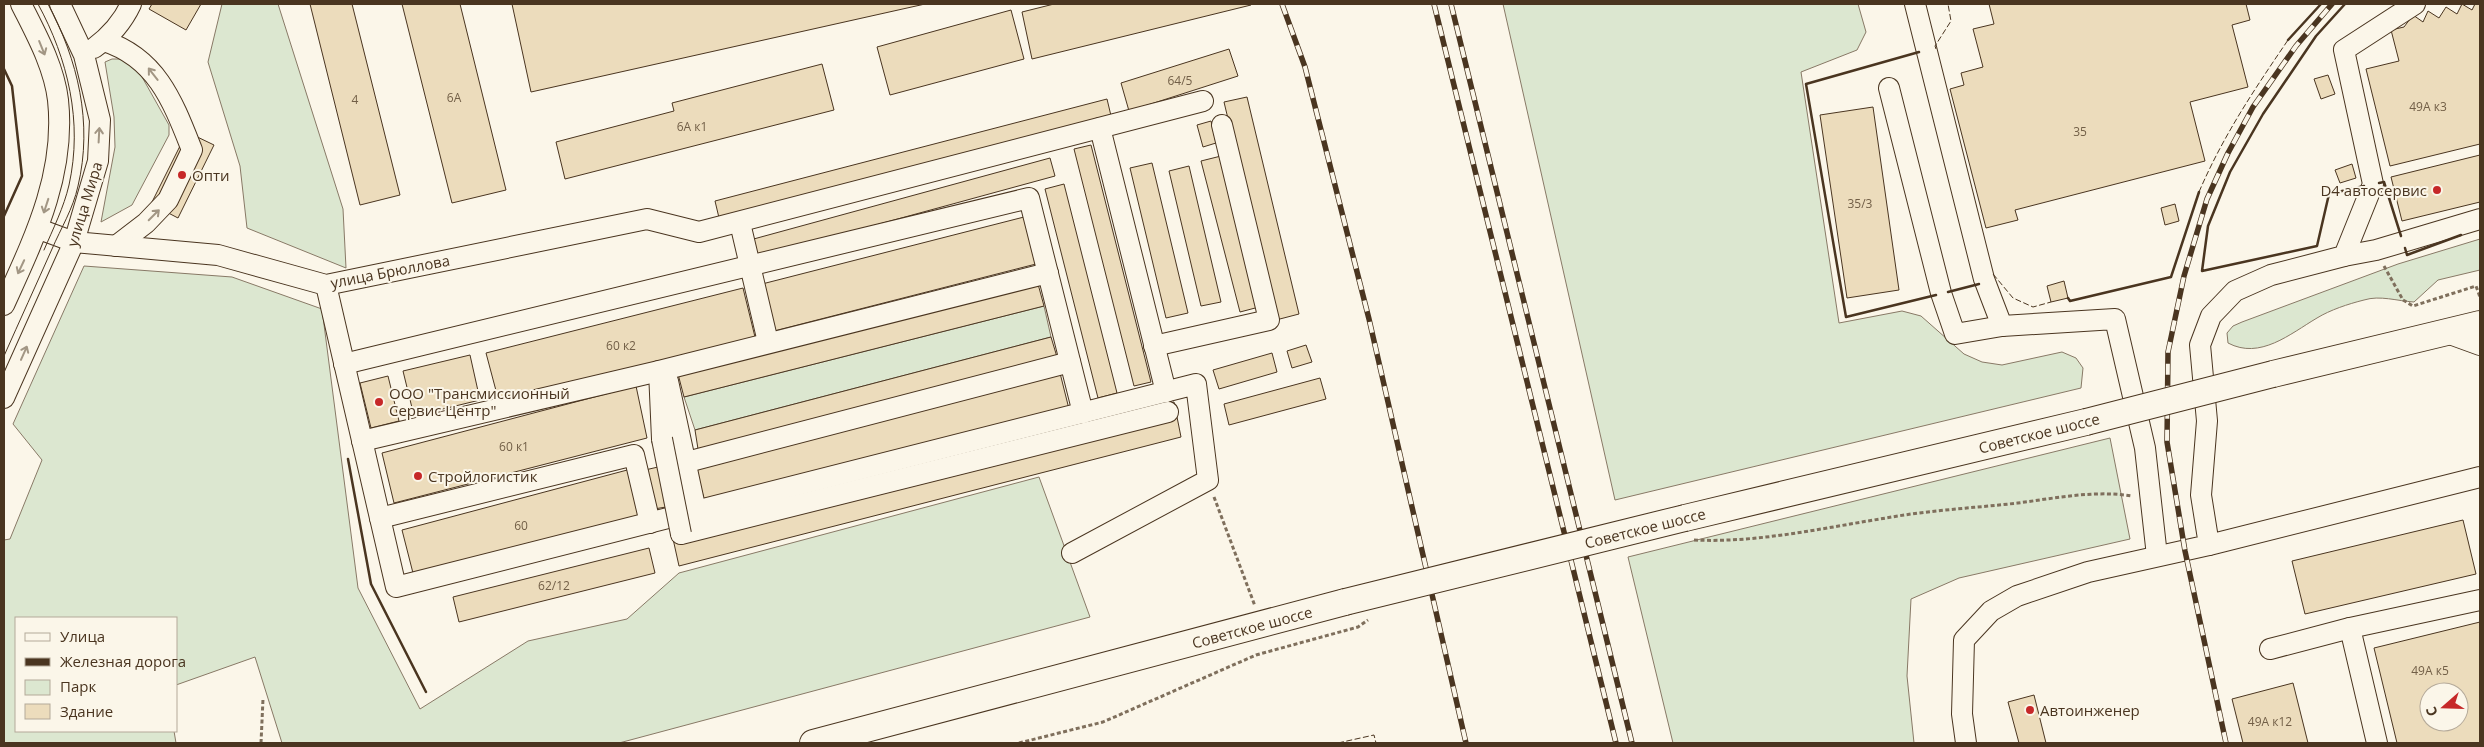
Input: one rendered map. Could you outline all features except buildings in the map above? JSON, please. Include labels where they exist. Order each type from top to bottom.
[{"type":"main road","name":"Советское шоссе","points":[[812,743],[1345,602],[1687,529],[2086,422],[2272,374],[2480,324]]},
{"type":"street","points":[[4,305],[39,228],[50,194],[59,144],[58,99],[44,49],[21,4]]},
{"type":"street","name":"улица Мира","points":[[4,398],[74,242],[98,161],[100,120],[84,55],[60,4]]},
{"type":"street","points":[[84,55],[104,41],[127,13],[131,4]]},
{"type":"street","points":[[1915,4],[1984,278],[2002,326]]},
{"type":"street","points":[[2344,256],[2373,184],[2344,50],[2415,4]]},
{"type":"street","points":[[104,41],[124,47],[144,62],[171,98],[192,150],[168,200],[146,223],[116,246]]},
{"type":"street","points":[[1889,88],[1942,293],[1955,334],[2002,326],[2115,319],[2144,448],[2157,556]]},
{"type":"street","points":[[768,342],[740,223],[1203,101]]},
{"type":"street","points":[[1154,346],[1269,320],[1222,124]]},
{"type":"street","points":[[1100,128],[1166,392]]},
{"type":"street","points":[[344,364],[1029,198],[1083,413]]},
{"type":"street","name":"улица Брюллова","points":[[39,228],[74,242],[218,255],[326,285],[647,219],[699,232],[740,223]]},
{"type":"street","points":[[2209,545],[2201,496],[2207,421],[2200,345],[2211,316],[2235,291],[2270,275],[2344,256],[2376,250],[2480,219]]},
{"type":"street","points":[[362,441],[659,370],[1048,273]]},
{"type":"street","points":[[326,285],[396,587],[1196,384],[1208,480],[1072,553]]},
{"type":"street","points":[[2448,333],[2480,345]]},
{"type":"street","points":[[686,462],[1070,362]]},
{"type":"street","points":[[659,370],[662,439],[682,534],[1168,412]]},
{"type":"street","points":[[659,370],[668,381],[696,511]]},
{"type":"street","points":[[380,518],[634,455],[650,523]]},
{"type":"street","points":[[1966,743],[1962,714],[1964,640],[1991,611],[2017,596],[2088,572],[2209,545],[2480,477]]},
{"type":"street","points":[[2270,650],[2350,628],[2480,600]]},
{"type":"street","points":[[2350,628],[2377,743]]},
{"type":"path","points":[[2376,250],[2403,300],[2413,306],[2476,286],[2480,297]]},
{"type":"path","points":[[1208,480],[1256,608],[1264,606]]},
{"type":"path","points":[[1687,529],[1729,542],[1826,529],[1951,508],[1991,506],[2114,493],[2137,497],[2151,508]]},
{"type":"path","points":[[1019,743],[1103,722],[1256,655],[1358,627],[1375,615]]},
{"type":"path","points":[[261,743],[263,699]]},
{"type":"green space","points":[[222,4],[278,4],[343,209],[346,268],[247,228],[240,166],[208,62]]},
{"type":"green space","points":[[1503,4],[1858,4],[1866,32],[1857,50],[1801,72],[1839,323],[1902,311],[1921,316],[1964,354],[1982,362],[2002,365],[2062,352],[2076,358],[2083,368],[2081,388],[1615,500]]},
{"type":"green space","points":[[112,59],[125,59],[137,68],[169,125],[169,135],[132,205],[101,222],[115,147],[114,117],[105,62]]},
{"type":"green space","points":[[2480,239],[2480,270],[2438,280],[2414,302],[2382,298],[2370,299],[2328,312],[2274,343],[2263,347],[2252,349],[2228,343],[2227,333],[2233,326],[2242,322],[2398,264]]},
{"type":"green space","points":[[84,266],[232,277],[322,309],[358,588],[420,709],[528,641],[627,619],[679,573],[1039,477],[1090,617],[619,743],[282,743],[255,657],[178,684],[178,617],[15,617],[15,732],[174,732],[176,743],[4,743],[4,540],[10,539],[42,460],[13,424]]},
{"type":"green space","points":[[1044,306],[1051,337],[695,430],[684,397]]},
{"type":"green space","points":[[2110,438],[2130,539],[1959,578],[1911,599],[1907,676],[1914,743],[1673,743],[1628,557]]},
{"type":"tram line","points":[[38,4],[49,25],[65,69],[70,91],[74,138],[73,161],[67,193],[44,250]]},
{"type":"tram line","points":[[4,356],[70,211],[78,186],[82,162],[84,139],[80,92],[67,47],[59,25],[48,4]]},
{"type":"railway","points":[[1282,4],[1305,67],[1369,319],[1466,743]]},
{"type":"railway","points":[[1434,4],[1616,743]]},
{"type":"railway","points":[[1451,4],[1632,743]]},
{"type":"railway","points":[[2226,743],[2185,551],[2167,442],[2168,352],[2184,276],[2207,199],[2228,153],[2253,107],[2296,46],[2332,4]]},
{"type":"fence","points":[[1936,49],[1935,46],[1951,21],[1948,4]]},
{"type":"fence","points":[[2199,192],[2229,132],[2288,40]]},
{"type":"fence","points":[[1993,274],[2013,298],[2033,307],[2051,302]]},
{"type":"fence","points":[[1338,743],[1374,735],[1376,743]]},
{"type":"wall","points":[[2288,40],[2321,4]]},
{"type":"wall","points":[[2345,4],[2316,36],[2263,114],[2230,172],[2208,226],[2202,271],[2317,246],[2329,194],[2364,186]]},
{"type":"wall","points":[[1919,52],[1806,84],[1846,317],[1936,295]]},
{"type":"wall","points":[[4,69],[12,86],[22,176],[4,216]]},
{"type":"wall","points":[[2379,183],[2384,182],[2401,236]]},
{"type":"wall","points":[[2068,298],[2070,301],[2171,277],[2199,192]]},
{"type":"wall","points":[[2405,248],[2407,255],[2461,235]]},
{"type":"wall","points":[[1948,292],[1979,284]]},
{"type":"wall","points":[[348,459],[371,584],[426,692]]},
{"type":"place","name":"Опти","points":[[182,175]]},
{"type":"place","name":"D4 автосервис","points":[[2437,190]]},
{"type":"place","name":"ООО \"Трансмиссионный Сервис Центр\"","points":[[379,402]]},
{"type":"place","name":"Стройлогистик","points":[[418,476]]},
{"type":"place","name":"Автоинженер","points":[[2030,710]]}]
